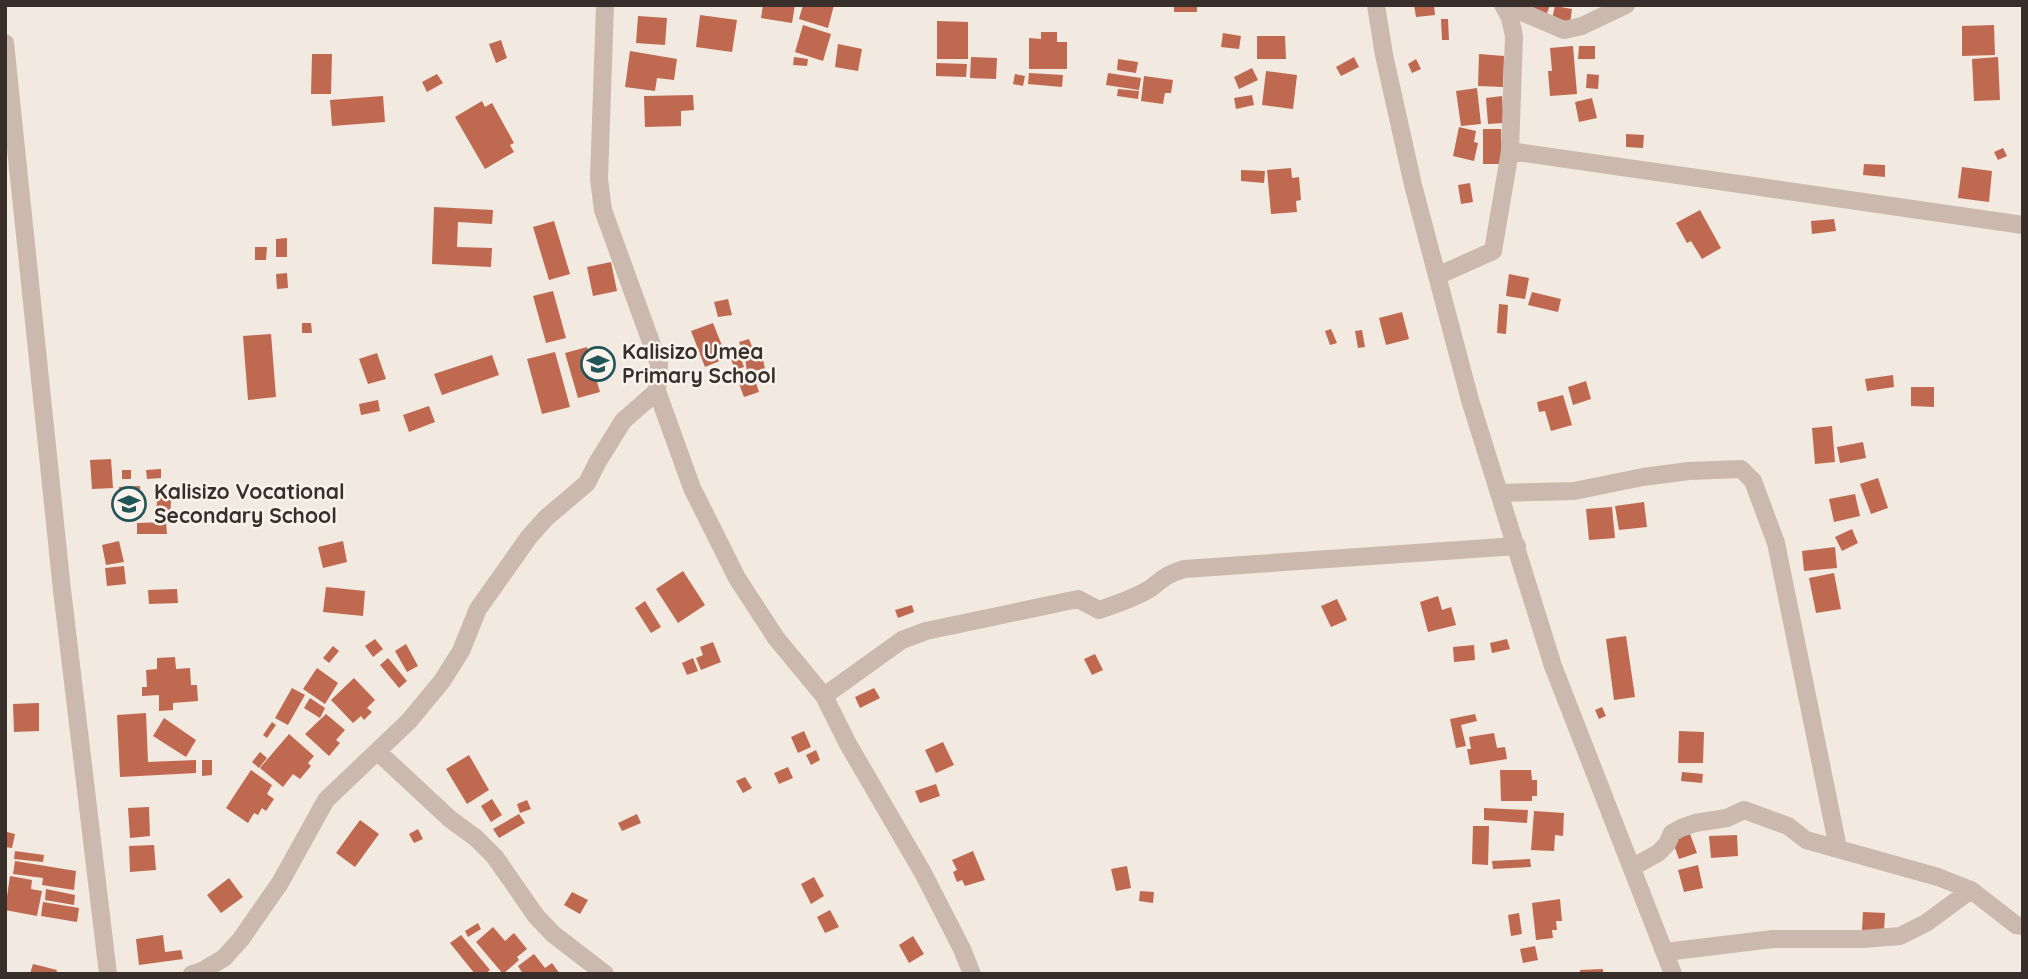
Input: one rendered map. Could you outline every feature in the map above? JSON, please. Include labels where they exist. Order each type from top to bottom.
[{"type":"street","points":[[605,5],[599,179],[603,210],[659,364],[657,391],[692,488],[737,578],[776,638],[824,696],[923,873],[970,973]]},
{"type":"street","points":[[1376,5],[1410,175],[1470,400],[1553,666],[1673,974]]},
{"type":"street","points":[[1437,276],[1493,251],[1510,150],[1514,36],[1504,5]]},
{"type":"street","points":[[1504,5],[1564,30],[1582,26],[1626,5]]},
{"type":"street","points":[[5,43],[62,590],[108,974]]},
{"type":"street","points":[[1510,150],[2023,225]]},
{"type":"street","points":[[192,974],[224,958],[241,939],[280,883],[326,800],[409,721],[442,681],[461,651],[478,609],[528,537],[546,517],[587,483],[622,421],[657,391]]},
{"type":"street","points":[[1500,494],[1574,491],[1689,471],[1741,469],[1753,481],[1776,543],[1838,848]]},
{"type":"street","points":[[824,696],[902,640],[926,631],[1078,599],[1099,610],[1150,589],[1164,576],[1184,569],[1517,546]]},
{"type":"street","points":[[378,752],[450,819],[476,838],[495,857],[536,916],[553,934],[604,974]]},
{"type":"street","points":[[1633,867],[1658,853],[1667,844],[1672,833],[1681,828],[1695,822],[1727,818],[1744,810],[1788,825],[1806,839],[1938,877],[1971,890],[2016,925],[2023,926]]},
{"type":"street","points":[[1665,951],[1773,939],[1863,939],[1900,936],[1926,923],[1971,890]]},
{"type":"building","points":[[763,5],[795,5],[792,23],[761,18]]},
{"type":"building","points":[[803,5],[834,5],[828,28],[799,19]]},
{"type":"building","points":[[1174,5],[1197,5],[1197,12],[1174,12]]},
{"type":"building","points":[[1414,5],[1434,5],[1435,15],[1416,17]]},
{"type":"building","points":[[1530,5],[1550,5],[1546,16],[1529,10]]},
{"type":"building","points":[[1555,6],[1572,9],[1570,23],[1552,19]]},
{"type":"building","points":[[700,15],[737,20],[732,52],[696,47]]},
{"type":"building","points":[[638,16],[667,18],[665,45],[636,43]]},
{"type":"building","points":[[1441,19],[1448,19],[1449,40],[1442,40]]},
{"type":"building","points":[[937,21],[968,22],[968,59],[937,59]]},
{"type":"building","points":[[803,25],[831,34],[823,61],[795,52]]},
{"type":"building","points":[[1994,25],[1995,55],[1962,56],[1962,26]]},
{"type":"building","points":[[1041,32],[1057,32],[1057,42],[1067,42],[1067,69],[1029,69],[1029,38],[1041,39]]},
{"type":"building","points":[[1223,33],[1241,36],[1239,49],[1221,47]]},
{"type":"building","points":[[1257,36],[1285,36],[1286,59],[1257,59]]},
{"type":"building","points":[[501,40],[507,58],[496,63],[489,44]]},
{"type":"building","points":[[838,44],[862,49],[858,71],[835,67]]},
{"type":"building","points":[[1573,46],[1577,94],[1550,96],[1550,48]]},
{"type":"building","points":[[1579,46],[1595,46],[1595,59],[1578,59]]},
{"type":"building","points":[[630,51],[677,59],[674,80],[657,78],[655,91],[625,87]]},
{"type":"building","points":[[312,54],[332,54],[331,94],[311,94]]},
{"type":"building","points":[[1479,54],[1504,56],[1503,87],[1478,86]]},
{"type":"building","points":[[794,57],[808,59],[807,66],[793,65]]},
{"type":"building","points":[[971,57],[997,58],[996,79],[970,78]]},
{"type":"building","points":[[1354,57],[1359,67],[1341,76],[1336,67]]},
{"type":"building","points":[[1998,57],[2000,100],[1974,101],[1972,59]]},
{"type":"building","points":[[1118,59],[1138,62],[1136,73],[1117,70]]},
{"type":"building","points":[[1416,59],[1421,69],[1412,73],[1408,64]]},
{"type":"building","points":[[936,63],[967,64],[966,77],[936,76]]},
{"type":"building","points":[[1252,68],[1258,80],[1239,89],[1234,77]]},
{"type":"building","points":[[1266,71],[1297,75],[1293,109],[1262,105]]},
{"type":"building","points":[[1029,73],[1063,75],[1062,87],[1028,84]]},
{"type":"building","points":[[1108,73],[1141,78],[1139,90],[1106,85]]},
{"type":"building","points":[[437,74],[443,83],[427,92],[422,82]]},
{"type":"building","points":[[1015,74],[1025,76],[1023,86],[1013,84]]},
{"type":"building","points":[[1587,74],[1599,75],[1598,89],[1586,88]]},
{"type":"building","points":[[1144,76],[1173,80],[1171,93],[1165,93],[1163,104],[1141,101]]},
{"type":"building","points":[[1477,88],[1481,124],[1461,126],[1456,91]]},
{"type":"building","points":[[1118,89],[1139,91],[1138,99],[1117,96]]},
{"type":"building","points":[[693,95],[694,110],[681,111],[681,126],[645,127],[644,96]]},
{"type":"building","points":[[1252,95],[1254,105],[1236,109],[1234,98]]},
{"type":"building","points":[[383,96],[385,122],[332,126],[330,100]]},
{"type":"building","points":[[1502,96],[1504,123],[1488,124],[1486,98]]},
{"type":"building","points":[[1592,98],[1597,118],[1579,122],[1575,102]]},
{"type":"building","points":[[482,101],[485,107],[492,103],[514,143],[510,145],[514,152],[485,169],[455,117]]},
{"type":"building","points":[[1459,127],[1476,131],[1474,142],[1478,143],[1474,161],[1453,156]]},
{"type":"building","points":[[1483,129],[1501,129],[1502,164],[1483,164]]},
{"type":"building","points":[[1626,134],[1644,135],[1643,148],[1626,147]]},
{"type":"building","points":[[2003,148],[2007,156],[1998,160],[1994,152]]},
{"type":"building","points":[[1864,164],[1885,165],[1885,177],[1863,175]]},
{"type":"building","points":[[1962,167],[1992,171],[1989,202],[1958,198]]},
{"type":"building","points":[[1291,168],[1292,178],[1299,177],[1301,200],[1296,201],[1297,212],[1271,214],[1267,170]]},
{"type":"building","points":[[1241,170],[1265,171],[1264,183],[1241,181]]},
{"type":"building","points":[[1470,183],[1473,202],[1461,204],[1458,185]]},
{"type":"building","points":[[434,207],[493,210],[492,224],[458,222],[457,247],[492,248],[491,267],[432,264]]},
{"type":"building","points":[[1700,210],[1721,248],[1702,259],[1691,241],[1687,243],[1676,223]]},
{"type":"building","points":[[1834,219],[1836,231],[1812,234],[1811,221]]},
{"type":"building","points":[[554,221],[570,274],[549,280],[533,227]]},
{"type":"building","points":[[287,238],[287,257],[276,257],[276,239]]},
{"type":"building","points":[[255,247],[267,247],[266,260],[255,260]]},
{"type":"building","points":[[611,262],[617,291],[593,296],[587,267]]},
{"type":"building","points":[[287,273],[288,288],[277,289],[276,274]]},
{"type":"building","points":[[1509,274],[1529,278],[1525,299],[1506,296]]},
{"type":"building","points":[[553,291],[566,338],[546,343],[533,296]]},
{"type":"building","points":[[1532,292],[1561,299],[1558,312],[1528,305]]},
{"type":"building","points":[[728,299],[732,315],[718,317],[714,302]]},
{"type":"building","points":[[1499,304],[1508,305],[1506,334],[1497,333]]},
{"type":"building","points":[[1402,312],[1409,339],[1386,345],[1379,318]]},
{"type":"building","points":[[302,323],[311,323],[312,333],[302,333]]},
{"type":"building","points":[[713,323],[727,358],[705,367],[691,331]]},
{"type":"building","points":[[1331,329],[1337,343],[1330,345],[1325,331]]},
{"type":"building","points":[[1362,330],[1365,347],[1358,348],[1355,331]]},
{"type":"building","points":[[271,334],[276,397],[248,400],[243,336]]},
{"type":"building","points":[[749,339],[753,349],[743,352],[739,342]]},
{"type":"building","points":[[587,347],[600,392],[578,398],[565,353]]},
{"type":"building","points":[[555,352],[570,407],[542,414],[527,359]]},
{"type":"building","points":[[377,353],[386,379],[368,384],[359,359]]},
{"type":"building","points":[[762,354],[765,369],[747,372],[745,357]]},
{"type":"building","points":[[492,355],[499,375],[442,395],[434,374]]},
{"type":"building","points":[[740,356],[744,367],[735,370],[731,359]]},
{"type":"building","points":[[1893,375],[1894,387],[1867,391],[1865,379]]},
{"type":"building","points":[[754,377],[759,392],[744,397],[738,381]]},
{"type":"building","points":[[1586,381],[1591,399],[1573,405],[1568,387]]},
{"type":"building","points":[[1911,387],[1934,387],[1934,407],[1911,406]]},
{"type":"building","points":[[1563,395],[1572,425],[1551,431],[1545,411],[1539,412],[1537,402]]},
{"type":"building","points":[[378,400],[380,411],[361,415],[359,404]]},
{"type":"building","points":[[429,406],[435,422],[409,432],[403,415]]},
{"type":"building","points":[[1832,426],[1835,462],[1815,464],[1812,428]]},
{"type":"building","points":[[1863,442],[1866,458],[1840,463],[1837,447]]},
{"type":"building","points":[[111,459],[113,488],[92,489],[90,460]]},
{"type":"building","points":[[161,469],[161,478],[147,479],[146,470]]},
{"type":"building","points":[[122,470],[131,470],[131,479],[122,479]]},
{"type":"building","points":[[1878,478],[1888,508],[1871,514],[1860,484]]},
{"type":"building","points":[[140,486],[141,518],[121,518],[119,487]]},
{"type":"building","points":[[158,487],[172,488],[170,516],[156,515]]},
{"type":"building","points":[[1855,494],[1860,516],[1834,522],[1829,499]]},
{"type":"building","points":[[1644,502],[1647,527],[1619,530],[1615,506]]},
{"type":"building","points":[[1612,507],[1615,538],[1589,540],[1586,509]]},
{"type":"building","points":[[166,522],[167,534],[137,534],[137,523]]},
{"type":"building","points":[[1852,529],[1858,543],[1842,551],[1835,537]]},
{"type":"building","points":[[119,541],[124,562],[106,565],[102,545]]},
{"type":"building","points":[[343,541],[347,562],[323,568],[318,547]]},
{"type":"building","points":[[1835,547],[1837,568],[1804,571],[1802,551]]},
{"type":"building","points":[[124,566],[126,584],[107,586],[105,568]]},
{"type":"building","points":[[683,571],[705,605],[678,623],[656,589]]},
{"type":"building","points":[[1834,573],[1841,609],[1816,613],[1809,578]]},
{"type":"building","points":[[326,587],[365,591],[363,616],[323,612]]},
{"type":"building","points":[[177,589],[178,603],[149,604],[148,590]]},
{"type":"building","points":[[1438,596],[1442,610],[1451,607],[1456,625],[1428,632],[1420,602]]},
{"type":"building","points":[[1337,599],[1347,620],[1331,627],[1321,606]]},
{"type":"building","points":[[645,601],[661,627],[651,633],[635,608]]},
{"type":"building","points":[[912,605],[914,612],[898,618],[895,610]]},
{"type":"building","points":[[1626,636],[1635,697],[1614,700],[1606,639]]},
{"type":"building","points":[[375,639],[383,649],[373,657],[365,646]]},
{"type":"building","points":[[1507,639],[1510,649],[1492,653],[1490,643]]},
{"type":"building","points":[[713,642],[721,662],[701,670],[696,658],[703,655],[700,647]]},
{"type":"building","points":[[406,644],[418,666],[407,672],[395,651]]},
{"type":"building","points":[[1474,645],[1475,660],[1454,662],[1453,647]]},
{"type":"building","points":[[333,646],[339,651],[329,663],[323,658]]},
{"type":"building","points":[[1095,654],[1103,670],[1092,675],[1084,659]]},
{"type":"building","points":[[175,657],[176,669],[190,668],[191,685],[197,685],[198,701],[173,703],[173,710],[159,711],[159,695],[142,696],[142,687],[147,687],[146,670],[157,669],[157,658]]},
{"type":"building","points":[[388,658],[407,681],[399,688],[380,665]]},
{"type":"building","points":[[693,658],[698,671],[687,675],[682,663]]},
{"type":"building","points":[[317,668],[338,683],[325,704],[303,689]]},
{"type":"building","points":[[354,678],[375,700],[367,708],[372,712],[364,720],[361,716],[353,723],[331,700]]},
{"type":"building","points":[[292,688],[305,695],[288,725],[275,718]]},
{"type":"building","points":[[874,688],[880,698],[860,708],[855,697]]},
{"type":"building","points":[[310,698],[325,708],[320,718],[304,708]]},
{"type":"building","points":[[39,703],[39,731],[14,732],[13,704]]},
{"type":"building","points":[[1602,707],[1606,716],[1599,719],[1595,710]]},
{"type":"building","points":[[146,713],[148,762],[196,760],[196,773],[120,777],[117,715]]},
{"type":"building","points":[[326,714],[345,730],[336,740],[340,743],[329,756],[305,734]]},
{"type":"building","points":[[1475,714],[1477,721],[1461,725],[1466,746],[1456,748],[1450,719]]},
{"type":"building","points":[[164,718],[196,740],[186,757],[153,736]]},
{"type":"building","points":[[272,722],[276,725],[267,738],[263,735]]},
{"type":"building","points":[[804,731],[811,747],[798,753],[791,737]]},
{"type":"building","points":[[1679,731],[1704,732],[1703,763],[1678,763]]},
{"type":"building","points":[[1494,733],[1497,748],[1505,747],[1507,759],[1470,765],[1467,749],[1471,749],[1469,737]]},
{"type":"building","points":[[289,734],[314,756],[308,763],[311,766],[300,779],[293,774],[283,787],[260,768]]},
{"type":"building","points":[[943,742],[954,765],[936,773],[925,750]]},
{"type":"building","points":[[816,750],[820,760],[811,765],[806,755]]},
{"type":"building","points":[[260,752],[267,758],[259,768],[252,762]]},
{"type":"building","points":[[469,755],[489,790],[467,804],[446,769]]},
{"type":"building","points":[[202,760],[212,760],[212,775],[202,776]]},
{"type":"building","points":[[788,767],[793,778],[779,784],[774,773]]},
{"type":"building","points":[[251,770],[272,785],[267,794],[274,799],[266,811],[262,808],[258,815],[254,813],[248,823],[226,808]]},
{"type":"building","points":[[1500,770],[1531,770],[1532,780],[1537,780],[1537,796],[1532,796],[1532,801],[1501,801]]},
{"type":"building","points":[[1682,772],[1703,774],[1702,783],[1681,781]]},
{"type":"building","points":[[745,777],[752,788],[743,793],[736,781]]},
{"type":"building","points":[[936,784],[940,796],[920,803],[915,791]]},
{"type":"building","points":[[492,799],[502,815],[491,822],[481,806]]},
{"type":"building","points":[[527,800],[531,809],[520,813],[517,804]]},
{"type":"building","points":[[149,807],[150,836],[130,838],[128,808]]},
{"type":"building","points":[[1484,808],[1528,810],[1527,823],[1484,820]]},
{"type":"building","points":[[1534,811],[1564,813],[1563,836],[1555,835],[1554,851],[1531,850]]},
{"type":"building","points":[[519,814],[525,823],[499,838],[493,829]]},
{"type":"building","points":[[637,814],[641,823],[622,831],[618,823]]},
{"type":"building","points":[[360,820],[379,834],[355,867],[336,853]]},
{"type":"building","points":[[1473,826],[1489,826],[1488,865],[1472,864]]},
{"type":"building","points":[[418,829],[423,839],[414,843],[409,834]]},
{"type":"building","points":[[7,832],[15,834],[12,848],[5,847]]},
{"type":"building","points":[[1690,834],[1697,853],[1679,859],[1672,840]]},
{"type":"building","points":[[1737,835],[1738,856],[1711,858],[1709,836]]},
{"type":"building","points":[[154,845],[156,870],[130,872],[129,846]]},
{"type":"building","points":[[15,851],[44,855],[43,862],[14,859]]},
{"type":"building","points":[[973,851],[985,880],[965,886],[962,880],[957,882],[953,872],[957,870],[952,860]]},
{"type":"building","points":[[1530,859],[1531,867],[1493,869],[1492,861]]},
{"type":"building","points":[[15,861],[76,871],[74,890],[42,885],[43,878],[13,874]]},
{"type":"building","points":[[1698,865],[1703,888],[1684,892],[1678,870]]},
{"type":"building","points":[[1127,866],[1131,888],[1116,891],[1111,869]]},
{"type":"building","points":[[10,876],[32,880],[31,889],[42,891],[37,916],[5,910]]},
{"type":"building","points":[[814,877],[824,896],[811,904],[801,884]]},
{"type":"building","points":[[229,878],[243,897],[221,913],[207,895]]},
{"type":"building","points":[[46,889],[75,895],[74,905],[45,900]]},
{"type":"building","points":[[1140,891],[1154,892],[1153,903],[1139,901]]},
{"type":"building","points":[[572,892],[588,900],[580,914],[564,905]]},
{"type":"building","points":[[1560,899],[1562,921],[1556,921],[1557,930],[1552,930],[1553,938],[1536,940],[1532,903]]},
{"type":"building","points":[[43,902],[79,908],[77,922],[41,916]]},
{"type":"building","points":[[830,910],[839,927],[825,933],[817,917]]},
{"type":"building","points":[[1863,912],[1885,913],[1884,931],[1862,930]]},
{"type":"building","points":[[1519,913],[1522,934],[1511,936],[1508,915]]},
{"type":"building","points":[[478,923],[481,929],[468,937],[465,931]]},
{"type":"building","points":[[493,927],[505,941],[514,933],[527,949],[503,974],[476,942]]},
{"type":"building","points":[[163,935],[165,952],[181,950],[183,959],[139,965],[136,939]]},
{"type":"building","points":[[461,935],[490,970],[485,974],[475,974],[450,943]]},
{"type":"building","points":[[913,936],[924,954],[909,963],[899,945]]},
{"type":"building","points":[[1535,946],[1538,960],[1523,963],[1520,949]]},
{"type":"building","points":[[534,954],[545,968],[552,963],[560,974],[523,974],[518,966]]},
{"type":"building","points":[[33,964],[57,970],[56,974],[30,974]]},
{"type":"building","points":[[1603,969],[1603,974],[1580,974],[1580,970]]},
{"type":"place","name":"Kalisizo Umea Primary School","points":[[598,364]]},
{"type":"place","name":"Kalisizo Vocational Secondary School","points":[[129,504]]}]
